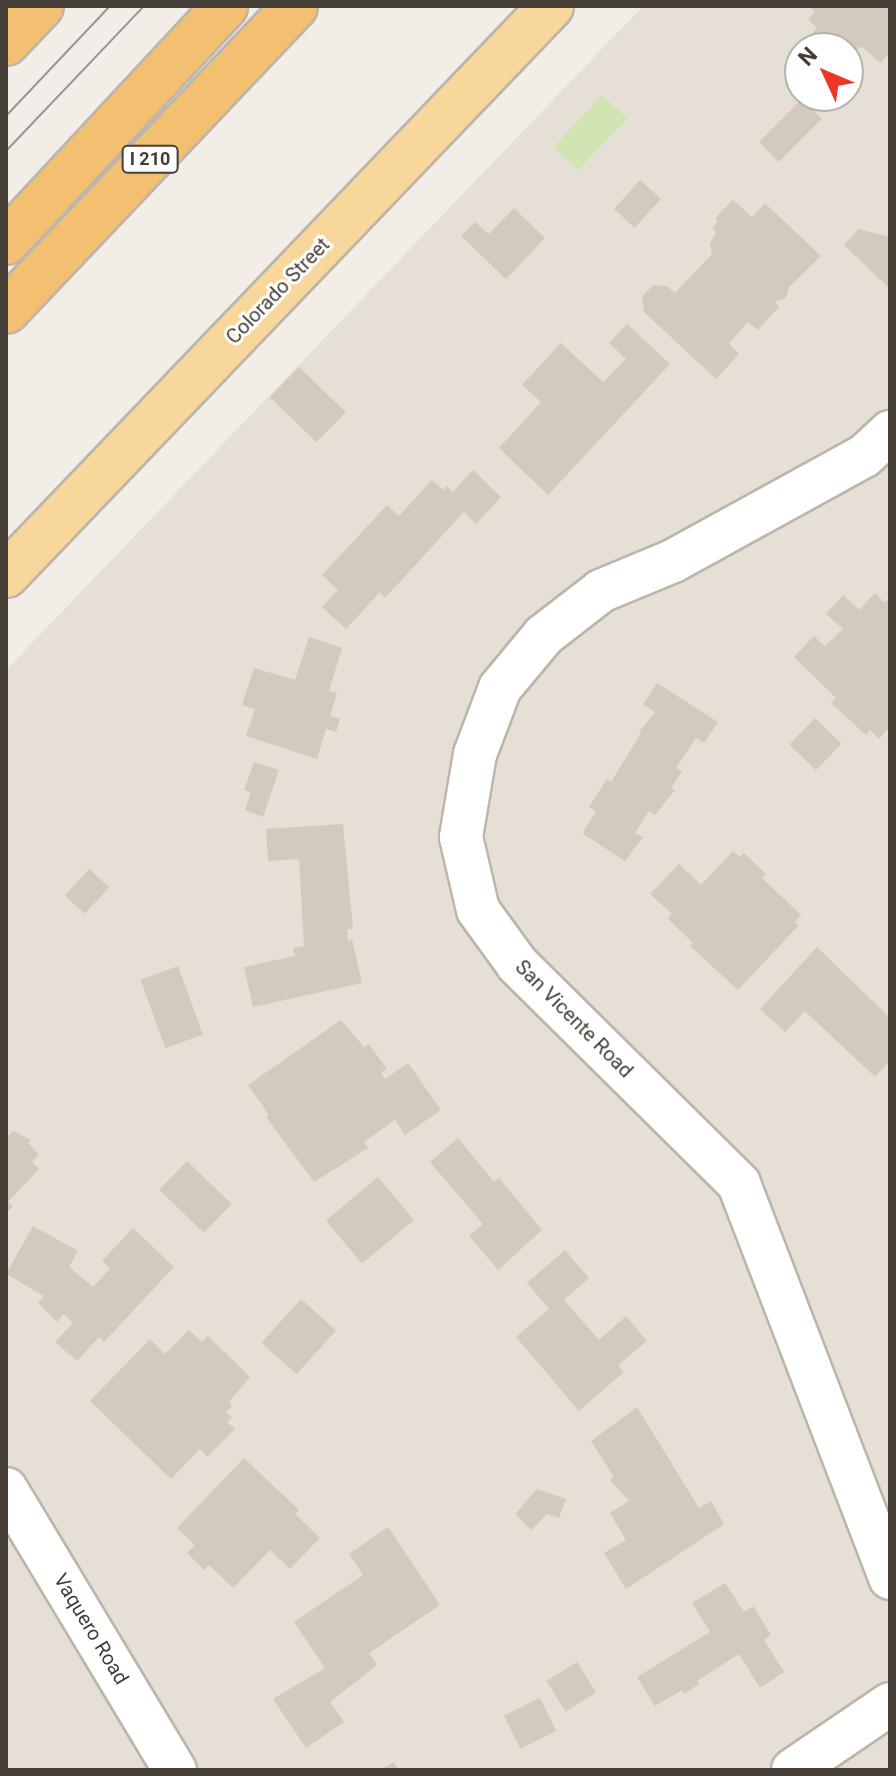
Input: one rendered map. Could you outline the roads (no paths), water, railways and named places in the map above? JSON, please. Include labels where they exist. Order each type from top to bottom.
[{"type":"highway","points":[[6,43],[41,6]]},
{"type":"highway","points":[[6,242],[225,6]]},
{"type":"highway","name":"I 210","points":[[6,311],[295,6]]},
{"type":"main road","name":"Colorado Street","points":[[6,575],[551,6]]},
{"type":"street","name":"San Vicente Road","points":[[890,432],[864,456],[673,561],[601,591],[544,635],[500,688],[475,754],[461,837],[478,910],[518,965],[739,1184],[890,1578]]},
{"type":"street","name":"Vaquero Road","points":[[6,1489],[175,1770]]},
{"type":"street","points":[[793,1770],[890,1704]]},
{"type":"tram line","points":[[6,116],[110,6]]},
{"type":"tram line","points":[[6,151],[144,6]]}]
